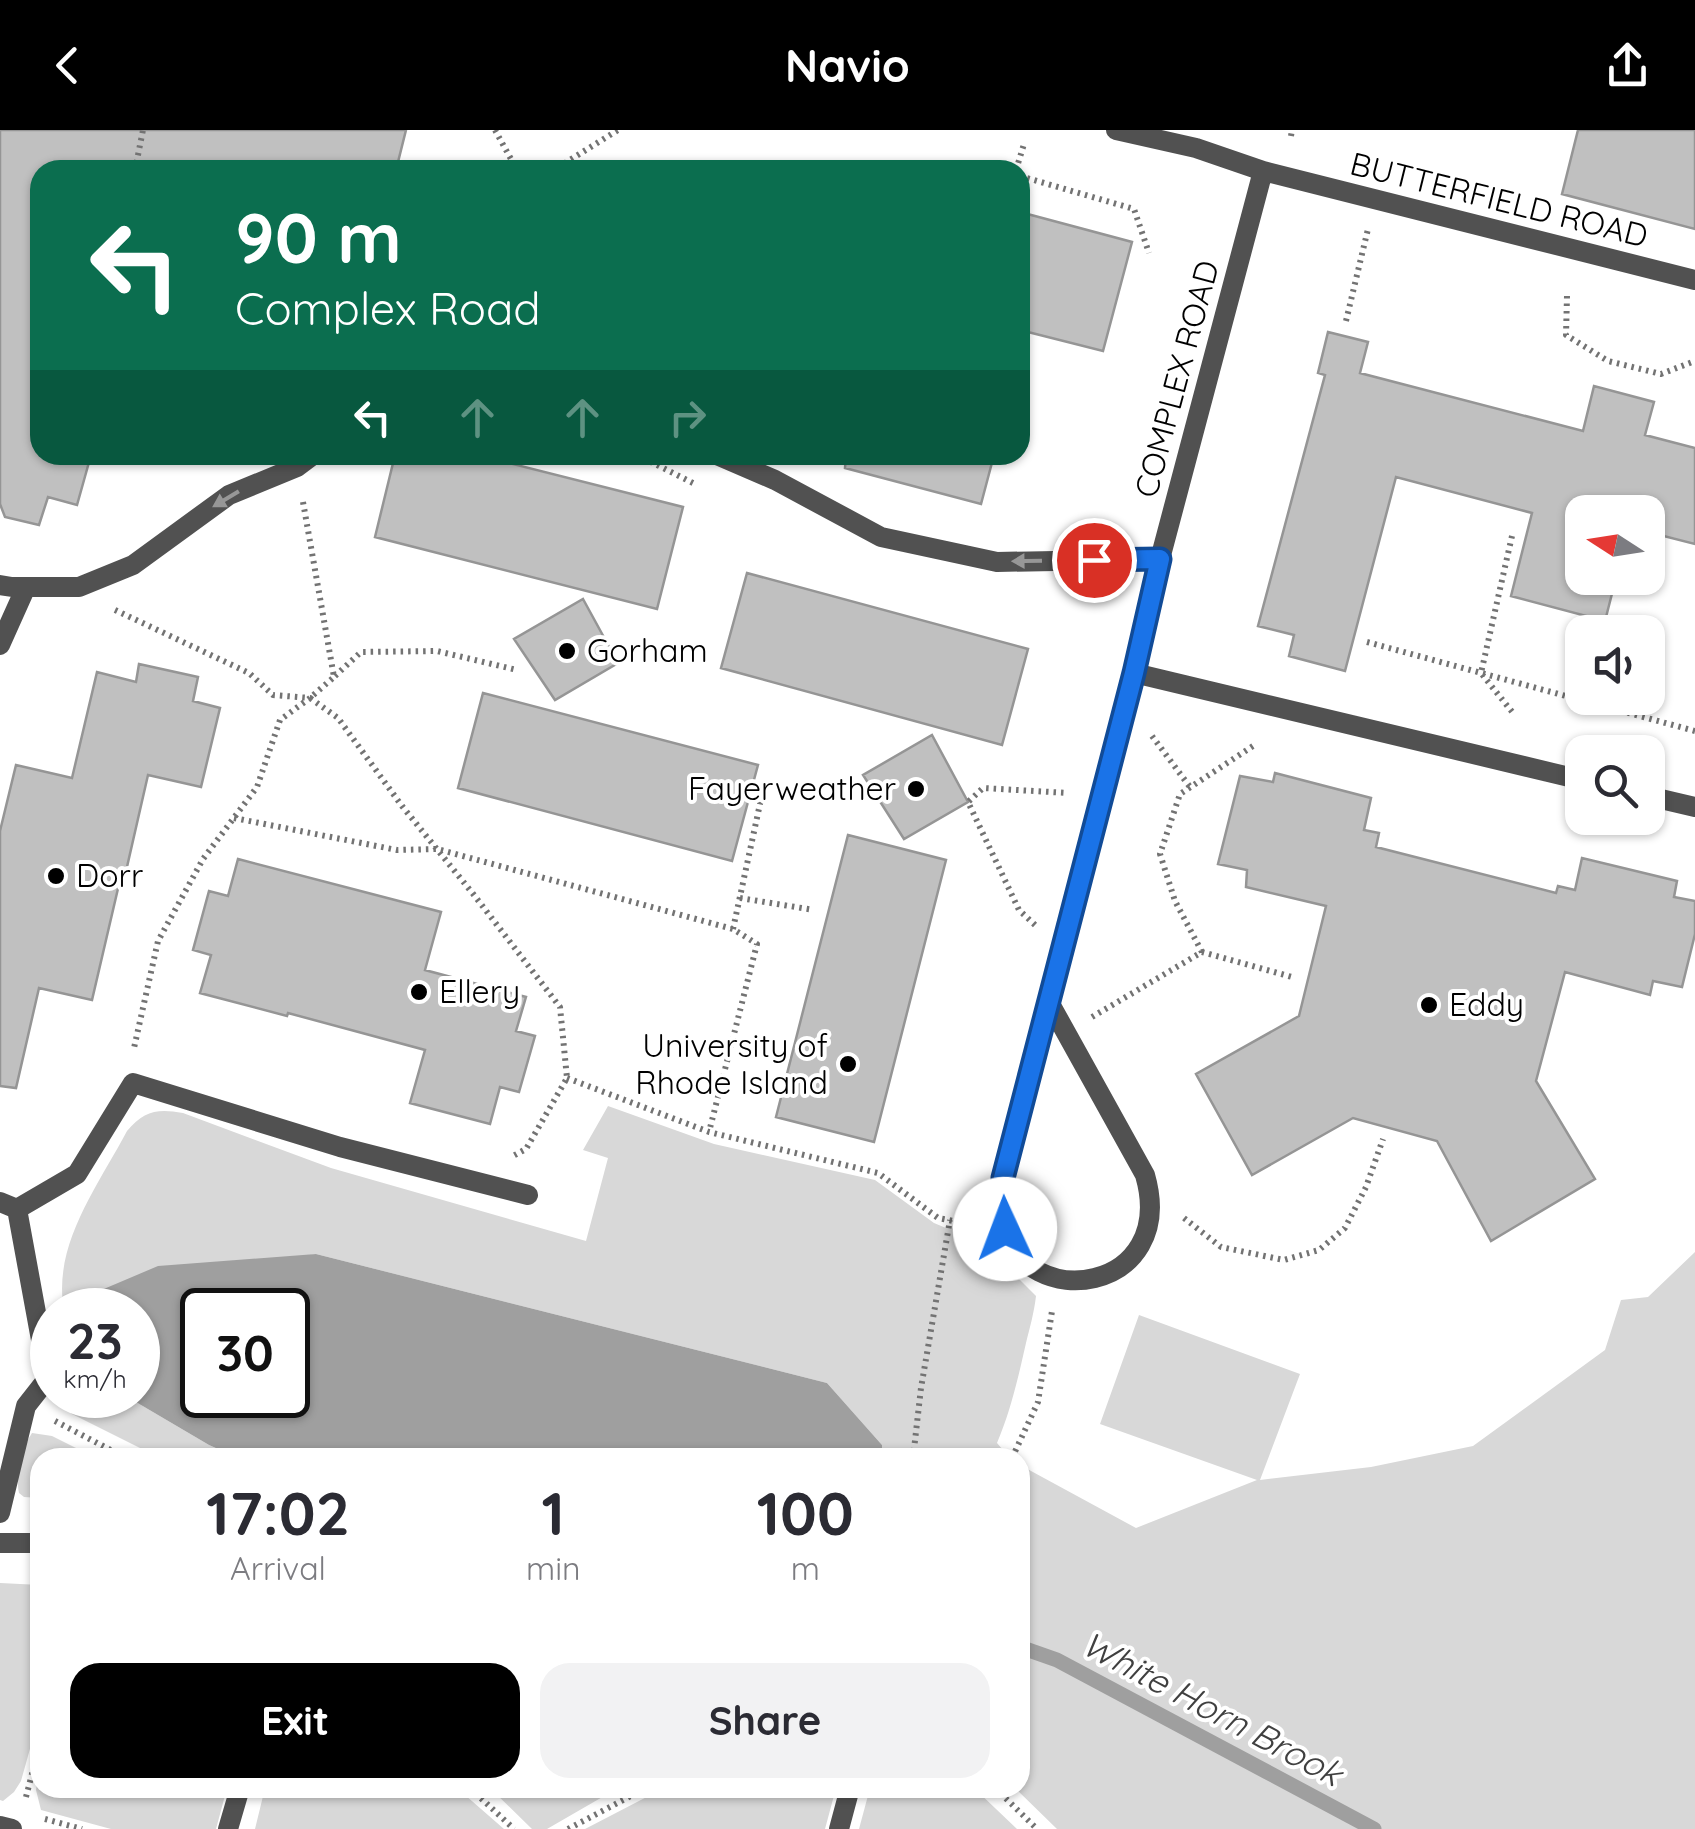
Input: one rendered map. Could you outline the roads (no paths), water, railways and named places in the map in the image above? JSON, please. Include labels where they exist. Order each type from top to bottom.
[{"type":"street","name":"BUTTERFIELD ROAD","points":[[1116,130],[1695,280]]},
{"type":"street","name":"COMPLEX ROAD","points":[[1049,1002],[1145,1175],[1151,1195],[1150,1220],[1142,1243],[1126,1262],[1105,1275],[1082,1281],[1057,1279],[1035,1268],[1016,1251],[1005,1229],[1003,1178],[1263,171]]},
{"type":"street","points":[[0,584],[88,584],[133,565],[229,494],[296,465]]},
{"type":"street","points":[[740,465],[881,537],[997,562],[1160,559]]},
{"type":"street","points":[[0,644],[26,587]]},
{"type":"street","points":[[1134,673],[1565,776]]},
{"type":"street","points":[[1665,800],[1695,808]]},
{"type":"street","points":[[0,1513],[26,1406],[48,1378],[8,1205],[77,1174],[133,1083],[340,1146],[528,1195]]},
{"type":"street","points":[[0,1542],[30,1542]]},
{"type":"street","points":[[228,1829],[237,1798]]},
{"type":"street","points":[[839,1829],[847,1798]]},
{"type":"street","points":[[0,1826],[17,1821]]},
{"type":"waterway","name":"White Horn Brook","points":[[1030,1651],[1057,1660],[1374,1829]]},
{"type":"place","name":"Gorham","points":[[567,651]]},
{"type":"place","name":"Fayerweather","points":[[916,789]]},
{"type":"place","name":"Dorr","points":[[56,876]]},
{"type":"place","name":"Ellery","points":[[419,992]]},
{"type":"place","name":"Eddy","points":[[1429,1005]]},
{"type":"place","name":"University of Rhode Island","points":[[848,1064]]}]
